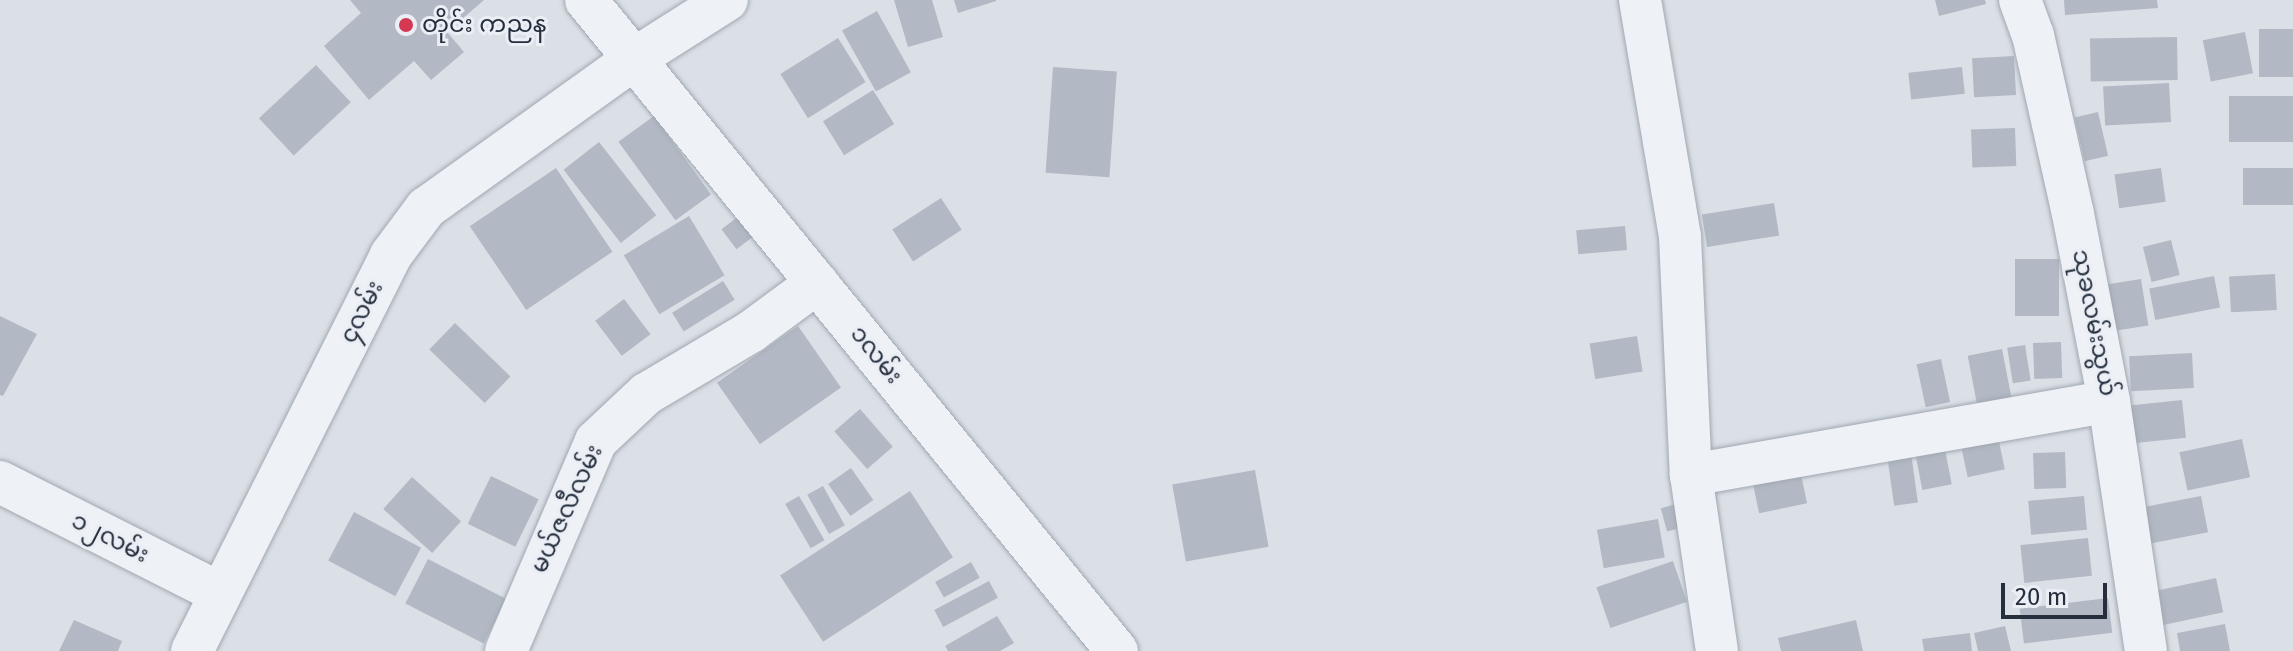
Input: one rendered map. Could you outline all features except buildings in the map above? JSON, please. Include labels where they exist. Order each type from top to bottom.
[{"type":"street","name":"၁လမ်း","points":[[586,0],[1117,651]]},
{"type":"street","name":"၄လမ်း","points":[[192,651],[391,255],[426,208],[634,59],[727,0]]},
{"type":"street","points":[[1640,0],[1680,237],[1691,475],[1717,651]]},
{"type":"street","name":"သုခလမ်းသွယ်","points":[[2020,0],[2037,50],[2109,401],[2146,651]]},
{"type":"street","name":"မယ်ဇလီလမ်း","points":[[506,651],[596,441],[646,394],[752,331],[817,283]]},
{"type":"street","points":[[1691,475],[2109,401]]},
{"type":"street","name":"၁၂လမ်း","points":[[0,482],[220,593]]},
{"type":"place","name":"တိုင်း ကညန","points":[[406,25]]}]
